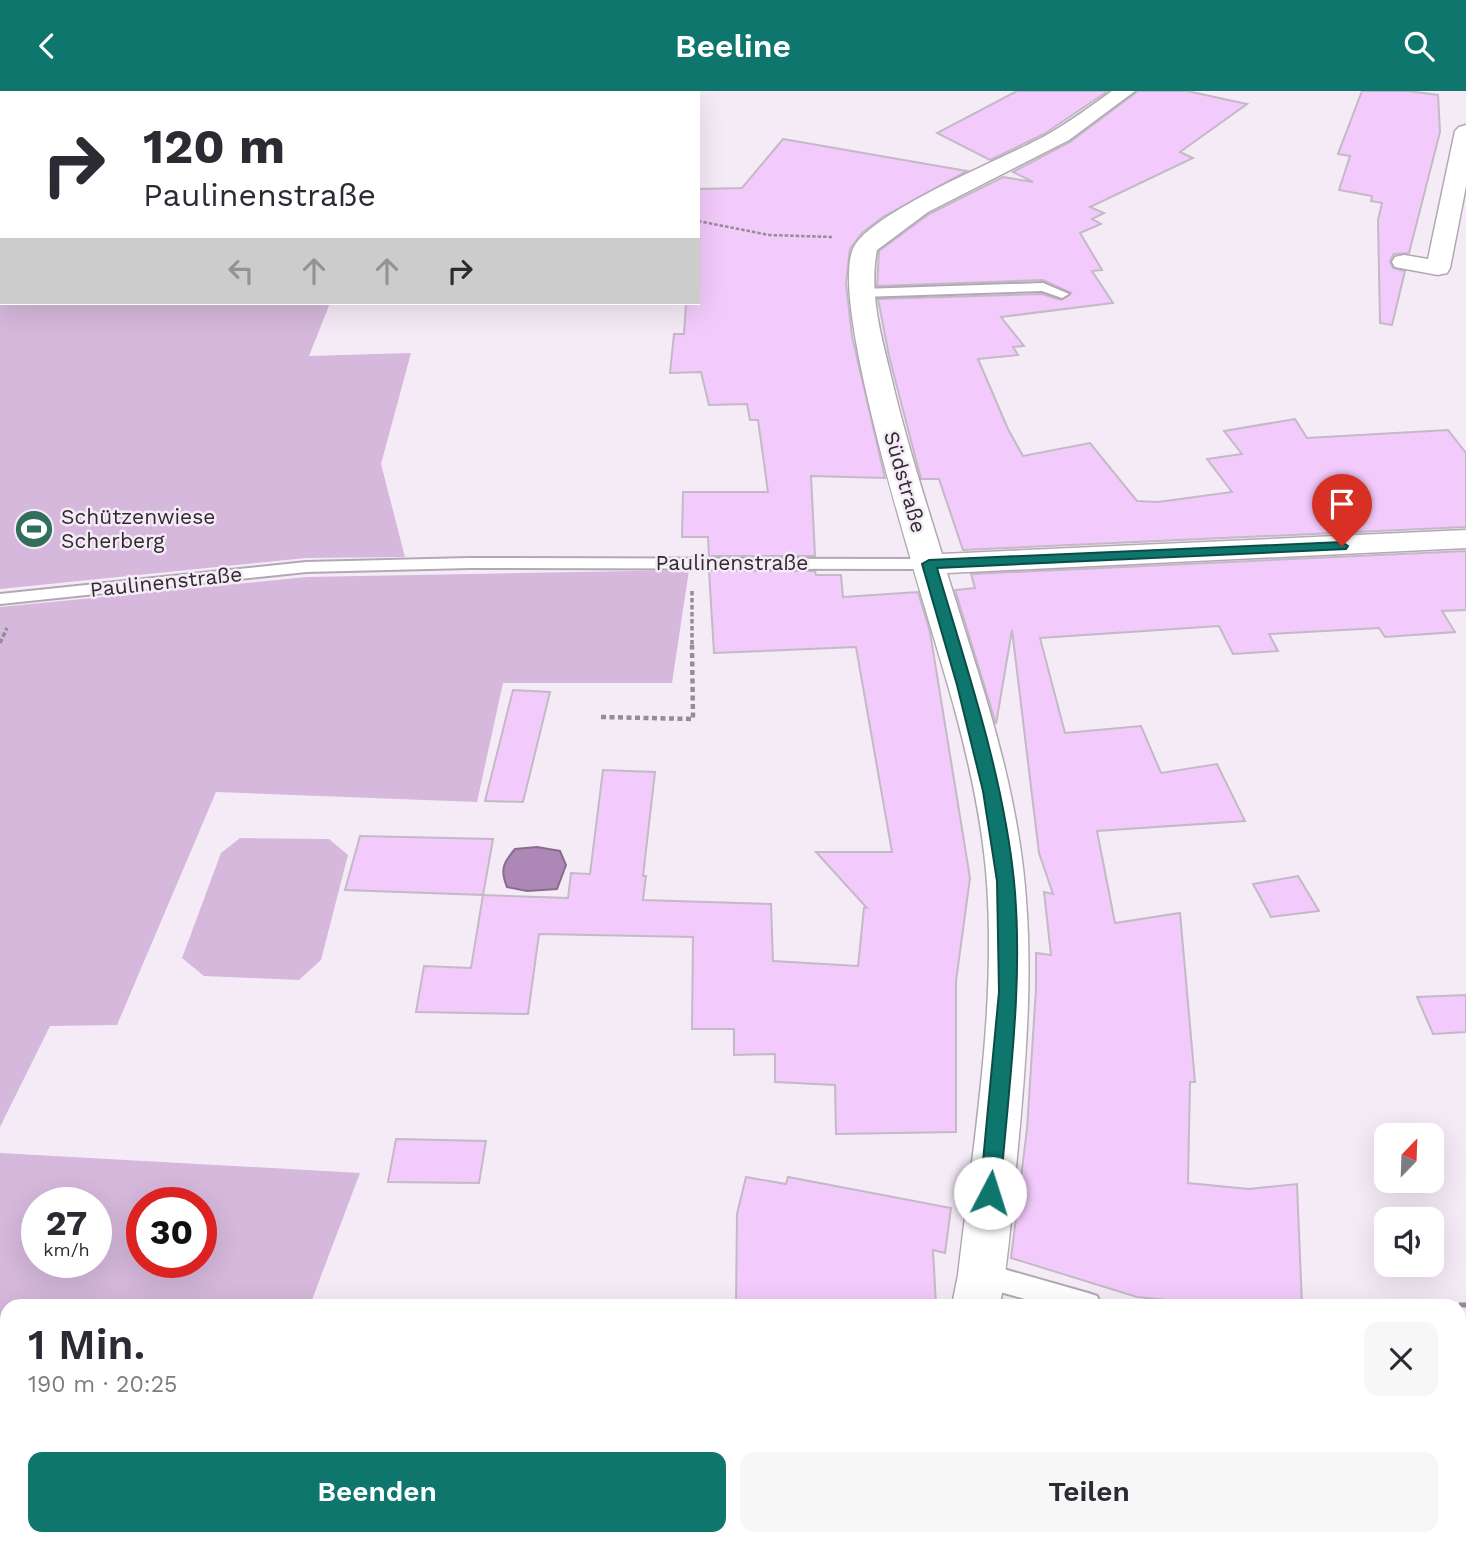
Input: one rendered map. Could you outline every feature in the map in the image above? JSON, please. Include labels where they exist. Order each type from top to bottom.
[{"type":"street","name":"Südstraße","points":[[979,1290],[1008,992],[1006,881],[988,778],[965,685],[881,396],[860,271],[865,248],[897,221],[932,200],[1051,142],[1125,91]]},
{"type":"street","points":[[1404,262],[1438,268],[1466,131]]},
{"type":"street","name":"Paulinenstraße","points":[[929,564],[1466,539]]},
{"type":"lane","points":[[862,293],[1043,287],[1062,294]]},
{"type":"lane","name":"Paulinenstraße","points":[[0,599],[306,567],[469,563],[929,564]]},
{"type":"lane","points":[[979,1290],[1044,1299]]},
{"type":"path","points":[[700,221],[781,236],[837,237],[872,242]]},
{"type":"path","points":[[601,717],[693,719],[692,563]]},
{"type":"shaded area","points":[[0,305],[329,305],[309,356],[411,353],[381,464],[405,557],[306,558],[0,589]]},
{"type":"shaded area","points":[[689,570],[672,683],[503,683],[477,802],[216,792],[117,1025],[50,1026],[0,1127],[0,607],[307,577]]},
{"type":"shaded area","points":[[240,838],[329,839],[348,855],[321,960],[299,980],[204,976],[182,958],[221,853]]},
{"type":"shaded area","points":[[537,847],[560,851],[566,865],[557,889],[527,891],[507,887],[503,871],[511,854],[515,849]]},
{"type":"shaded area","points":[[0,1153],[360,1173],[312,1299],[0,1299]]},
{"type":"building","points":[[1017,91],[1108,91],[1044,134],[990,160],[937,133]]},
{"type":"building","points":[[1138,91],[1187,91],[1247,104],[1180,152],[1193,158],[1090,207],[1104,213],[1092,219],[1101,224],[1080,233],[1102,270],[1092,271],[1113,303],[1001,317],[1024,346],[1013,347],[1018,355],[978,359],[1008,429],[1023,456],[1090,443],[1137,501],[1158,502],[1232,492],[1207,459],[1242,454],[1224,431],[1295,419],[1307,438],[1448,430],[1466,453],[1466,527],[963,550],[939,479],[921,479],[889,356],[878,299],[1042,294],[1061,300],[1071,293],[1043,280],[877,286],[879,251],[929,214],[1003,177],[1033,182],[1013,172],[1070,142]]},
{"type":"building","points":[[1362,91],[1408,91],[1438,95],[1440,132],[1409,253],[1394,254],[1390,261],[1393,268],[1405,271],[1392,325],[1380,323],[1378,220],[1382,203],[1371,201],[1372,196],[1339,190],[1350,156],[1338,154]]},
{"type":"building","points":[[783,139],[967,171],[883,217],[862,233],[850,249],[846,283],[852,336],[885,478],[811,476],[815,556],[709,556],[708,537],[682,537],[683,492],[768,492],[758,420],[750,420],[747,404],[709,405],[701,372],[670,373],[674,334],[684,334],[686,305],[700,305],[700,189],[742,188]]},
{"type":"building","points":[[1466,551],[1466,610],[1442,611],[1455,632],[1385,637],[1379,628],[1269,634],[1278,651],[1233,654],[1219,626],[1040,638],[1065,733],[1141,726],[1161,773],[1217,764],[1245,821],[1097,831],[1115,923],[1180,913],[1195,1082],[1190,1082],[1188,1183],[1249,1189],[1297,1184],[1302,1299],[1137,1297],[1011,1258],[1027,1129],[1036,953],[1051,955],[1044,892],[1053,894],[1039,853],[1012,630],[996,724],[955,590],[975,588],[971,574]]},
{"type":"building","points":[[709,571],[815,571],[816,575],[841,575],[843,597],[918,592],[930,632],[970,878],[956,981],[956,1132],[836,1134],[835,1085],[775,1082],[775,1054],[734,1055],[734,1029],[692,1029],[693,937],[539,934],[528,1014],[416,1012],[424,966],[471,968],[483,895],[568,898],[571,873],[590,874],[603,770],[655,772],[643,876],[646,876],[643,900],[771,904],[773,961],[858,966],[864,908],[867,908],[816,852],[892,852],[856,647],[714,653]]},
{"type":"building","points":[[513,690],[550,692],[523,802],[485,801]]},
{"type":"building","points":[[360,836],[493,839],[483,895],[345,890]]},
{"type":"building","points":[[1298,876],[1319,911],[1271,917],[1253,884]]},
{"type":"building","points":[[1466,995],[1466,1032],[1433,1034],[1417,997]]},
{"type":"building","points":[[396,1139],[486,1141],[479,1183],[388,1182]]},
{"type":"building","points":[[746,1177],[786,1184],[788,1177],[951,1208],[945,1253],[933,1250],[936,1299],[736,1299],[737,1214]]},
{"type":"place","name":"Schützenwiese Scherberg","points":[[34,529]]},
{"type":"route","points":[[990,1193],[1008,992],[1006,881],[991,791],[965,685],[929,564],[1342,546]]}]
